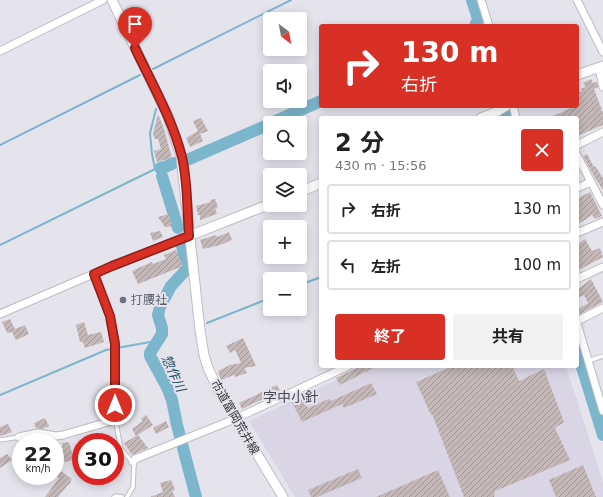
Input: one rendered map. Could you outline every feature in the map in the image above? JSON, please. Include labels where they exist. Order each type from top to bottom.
[{"type":"street","points":[[0,51],[103,0]]},
{"type":"street","name":"市道富岡荒井線","points":[[112,0],[161,101],[178,144],[184,167],[189,236],[200,330],[204,355],[208,368],[235,420],[283,497]]},
{"type":"street","points":[[481,0],[488,24]]},
{"type":"street","points":[[577,0],[603,52]]},
{"type":"street","points":[[579,75],[601,67],[603,87]]},
{"type":"street","points":[[486,116],[503,108]]},
{"type":"street","points":[[579,144],[603,132]]},
{"type":"street","points":[[579,159],[603,205]]},
{"type":"street","points":[[579,187],[591,182]]},
{"type":"street","points":[[307,189],[319,184]]},
{"type":"street","points":[[0,314],[112,266],[263,207]]},
{"type":"street","points":[[579,232],[603,222]]},
{"type":"street","points":[[579,278],[603,267]]},
{"type":"street","points":[[64,434],[115,420],[115,348],[110,316],[94,274]]},
{"type":"street","points":[[579,321],[603,308]]},
{"type":"street","points":[[579,329],[601,399],[603,411]]},
{"type":"street","points":[[133,462],[135,459],[235,420],[344,368]]},
{"type":"lane","points":[[588,361],[603,356]]},
{"type":"lane","points":[[115,420],[121,449],[133,462],[134,484],[127,497]]},
{"type":"lane","points":[[0,440],[12,438]]},
{"type":"lane","points":[[114,497],[122,497]]},
{"type":"shaded area","points":[[362,368],[567,368],[603,482],[603,497],[295,497],[249,421]]},
{"type":"building","points":[[591,79],[593,83],[597,82],[598,87],[594,89],[603,113],[603,125],[579,135],[579,116],[553,116],[571,108],[579,108],[579,92],[582,91],[581,89],[586,87],[583,83]]},
{"type":"building","points":[[158,114],[172,158],[157,162],[154,151],[161,149],[158,139],[155,139],[153,134]]},
{"type":"building","points":[[201,118],[208,131],[200,134],[203,141],[190,147],[186,138],[198,131],[193,121]]},
{"type":"building","points":[[587,154],[594,167],[595,166],[603,178],[603,190],[583,156]]},
{"type":"building","points":[[590,192],[602,216],[595,219],[592,215],[580,223],[579,198]]},
{"type":"building","points":[[215,199],[218,207],[215,209],[217,214],[200,220],[200,215],[198,215],[196,206],[211,202],[210,200]]},
{"type":"building","points":[[169,214],[172,226],[165,227],[158,217]]},
{"type":"building","points":[[160,231],[163,237],[153,241],[150,233]]},
{"type":"building","points":[[229,232],[232,240],[220,245],[203,249],[200,240],[216,235],[217,237]]},
{"type":"building","points":[[585,239],[592,251],[600,248],[603,257],[579,270],[579,244]]},
{"type":"building","points":[[176,250],[183,266],[138,284],[132,271],[152,262],[153,264],[166,259],[164,255]]},
{"type":"building","points":[[591,279],[603,302],[579,314],[579,309],[588,303],[584,295],[579,297],[579,288]]},
{"type":"building","points":[[10,319],[15,329],[25,325],[29,334],[16,340],[12,332],[7,333],[2,322]]},
{"type":"building","points":[[84,322],[88,335],[101,332],[104,342],[85,348],[83,342],[80,342],[76,325]]},
{"type":"building","points":[[243,338],[256,366],[244,368],[247,373],[235,377],[234,375],[221,380],[218,371],[230,365],[241,363],[235,350],[230,353],[226,346]]},
{"type":"building","points":[[357,368],[373,368],[340,385],[336,378]]},
{"type":"building","points":[[448,368],[513,368],[519,381],[544,369],[564,422],[555,428],[570,460],[495,491],[494,497],[464,497],[432,414],[431,415],[416,382]]},
{"type":"building","points":[[371,383],[377,394],[344,408],[342,404],[302,422],[291,400],[299,396],[308,408],[329,399],[331,401]]},
{"type":"building","points":[[277,385],[280,391],[242,409],[239,403]]},
{"type":"building","points":[[146,415],[153,425],[136,436],[132,429],[143,421],[141,419]]},
{"type":"building","points":[[45,418],[49,426],[42,429],[36,428],[34,423]]},
{"type":"building","points":[[166,421],[169,427],[156,434],[153,428]]},
{"type":"building","points":[[8,424],[12,432],[0,436],[0,427]]},
{"type":"building","points":[[138,435],[148,448],[132,455],[124,443]]},
{"type":"building","points":[[69,442],[72,453],[72,460],[64,462],[64,443]]},
{"type":"building","points":[[7,454],[12,460],[0,468],[0,458]]},
{"type":"building","points":[[583,465],[596,497],[556,497],[549,480]]},
{"type":"building","points":[[358,469],[362,478],[317,497],[311,497],[308,490]]},
{"type":"building","points":[[438,470],[450,497],[376,497]]},
{"type":"building","points":[[64,473],[72,479],[69,485],[58,497],[45,497],[54,485],[64,485]]},
{"type":"building","points":[[171,480],[175,490],[172,491],[175,497],[150,497],[163,492],[160,483]]},
{"type":"waterway","points":[[153,69],[291,0]]},
{"type":"waterway","name":"惣作川","points":[[472,0],[478,19],[476,24]]},
{"type":"waterway","points":[[0,145],[140,75]]},
{"type":"waterway","name":"惣作川","points":[[287,116],[319,102]]},
{"type":"waterway","points":[[506,108],[508,116]]},
{"type":"waterway","points":[[155,169],[150,133],[156,109]]},
{"type":"waterway","name":"惣作川","points":[[187,160],[263,127]]},
{"type":"waterway","name":"惣作川","points":[[160,168],[174,163]]},
{"type":"waterway","points":[[0,245],[155,169],[160,168]]},
{"type":"waterway","name":"惣作川","points":[[162,176],[178,228]]},
{"type":"waterway","name":"惣作川","points":[[182,246],[186,263],[185,271],[171,286],[160,307],[158,315],[162,328],[162,334],[150,353],[150,356],[167,387],[172,400],[196,497]]},
{"type":"waterway","points":[[307,282],[319,278]]},
{"type":"waterway","points":[[207,323],[263,301]]},
{"type":"waterway","points":[[0,395],[106,350],[150,342]]},
{"type":"waterway","points":[[579,357],[603,435]]},
{"type":"place","name":"打腰社","points":[[123,300]]},
{"type":"district","name":"字中小針","points":[[291,397]]},
{"type":"route","points":[[115,405],[115,344],[109,311],[104,302],[94,274],[189,236],[184,167],[178,144],[168,116],[135,48]]}]
